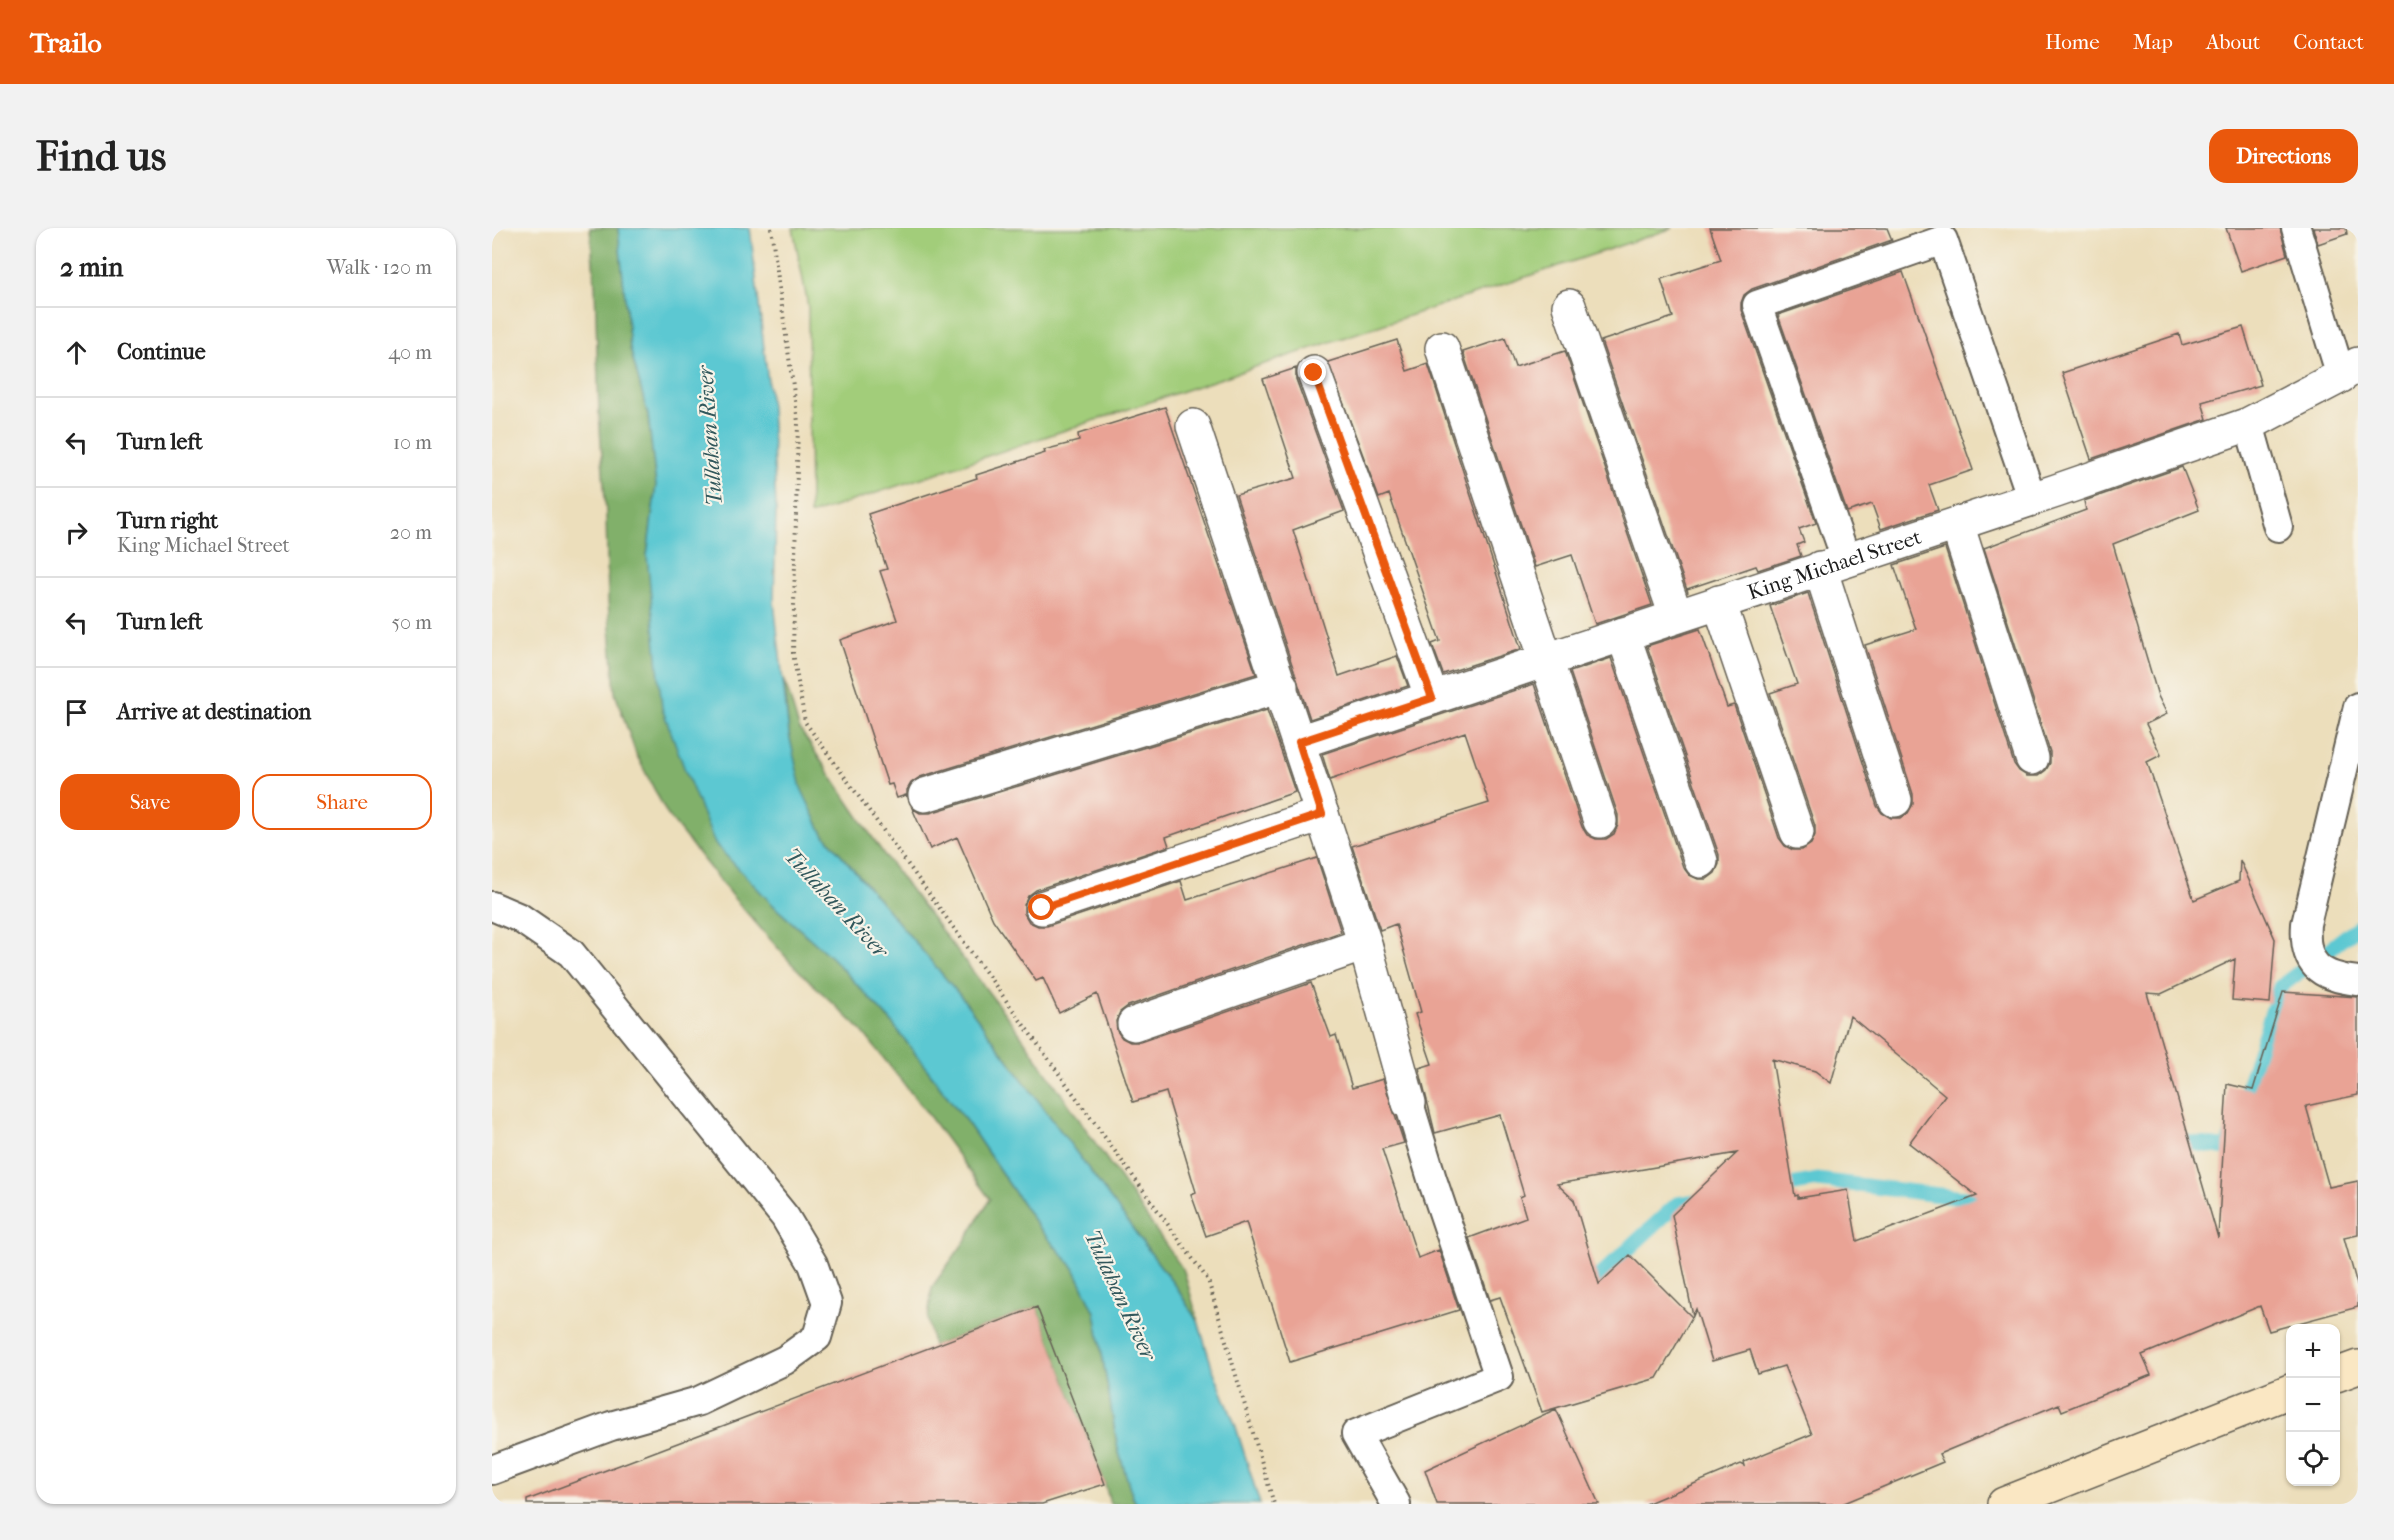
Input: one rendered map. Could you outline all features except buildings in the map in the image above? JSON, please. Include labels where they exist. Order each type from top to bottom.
[{"type":"main road","points":[[2340,1374],[2358,1367]]},
{"type":"main road","points":[[2004,1504],[2286,1393]]},
{"type":"street","points":[[1569,306],[1676,616]]},
{"type":"street","points":[[1442,348],[1600,821]]},
{"type":"street","name":"King Michael Street","points":[[1299,742],[2032,499],[2249,424],[2350,370]]},
{"type":"street","points":[[1314,373],[1432,698]]},
{"type":"street","points":[[1193,426],[1365,944],[1409,1102]]},
{"type":"street","points":[[1957,524],[2032,758]]},
{"type":"street","points":[[1833,564],[1895,800]]},
{"type":"street","points":[[1719,602],[1797,832]]},
{"type":"street","points":[[1623,634],[1701,861]]},
{"type":"street","points":[[925,795],[1281,686]]},
{"type":"street","points":[[1042,908],[1322,814]]},
{"type":"street","points":[[1134,1024],[1365,944]]},
{"type":"lane","points":[[2296,228],[2350,370]]},
{"type":"lane","points":[[1833,564],[1757,305],[1943,240],[2032,499]]},
{"type":"lane","points":[[2249,424],[2278,527]]},
{"type":"lane","points":[[2358,707],[2306,924],[2305,943],[2311,961],[2325,973],[2342,980],[2358,981]]},
{"type":"lane","points":[[492,906],[520,918],[571,953],[785,1217],[813,1264],[827,1303],[817,1337],[785,1360],[699,1401],[611,1426],[492,1470]]},
{"type":"lane","points":[[1396,1504],[1356,1434],[1498,1377],[1432,1179],[1409,1102]]},
{"type":"path","points":[[771,228],[798,422],[793,653],[805,722],[1208,1280],[1275,1504]]},
{"type":"green space","points":[[590,228],[618,228],[630,348],[648,415],[656,485],[647,556],[715,843],[777,909],[832,958],[890,1020],[969,1125],[1039,1228],[1074,1268],[1095,1312],[1118,1449],[1133,1498],[1137,1504],[1110,1504],[1105,1484],[1037,1307],[933,1346],[928,1319],[932,1287],[965,1241],[990,1199],[927,1113],[862,1031],[792,964],[732,896],[667,814],[636,754],[615,693],[608,601],[595,285]]},
{"type":"green space","points":[[793,228],[1673,228],[810,515],[808,306]]},
{"type":"green space","points":[[784,678],[799,728],[885,856],[1018,1031],[1184,1271],[1199,1324],[1178,1290],[963,999],[822,832],[800,788],[789,734]]},
{"type":"water","name":"Tullahan River","points":[[618,228],[750,228],[771,408],[776,507],[774,602],[789,734],[801,788],[822,832],[963,999],[1178,1290],[1199,1324],[1212,1367],[1235,1424],[1260,1504],[1137,1504],[1133,1498],[1118,1449],[1095,1312],[1074,1268],[1039,1228],[969,1125],[890,1020],[832,958],[777,909],[715,844],[662,708],[647,556],[656,485],[648,415],[630,348]]},
{"type":"waterway","points":[[2241,1107],[2280,987],[2358,927]]},
{"type":"waterway","points":[[2172,1140],[2227,1148],[2232,1132]]},
{"type":"waterway","points":[[1774,1188],[1817,1180],[1988,1201]]},
{"type":"waterway","points":[[1585,1294],[1595,1280],[1677,1204],[1703,1200]]},
{"type":"route","points":[[1042,908],[1322,814],[1299,742],[1432,698],[1314,373]]}]
